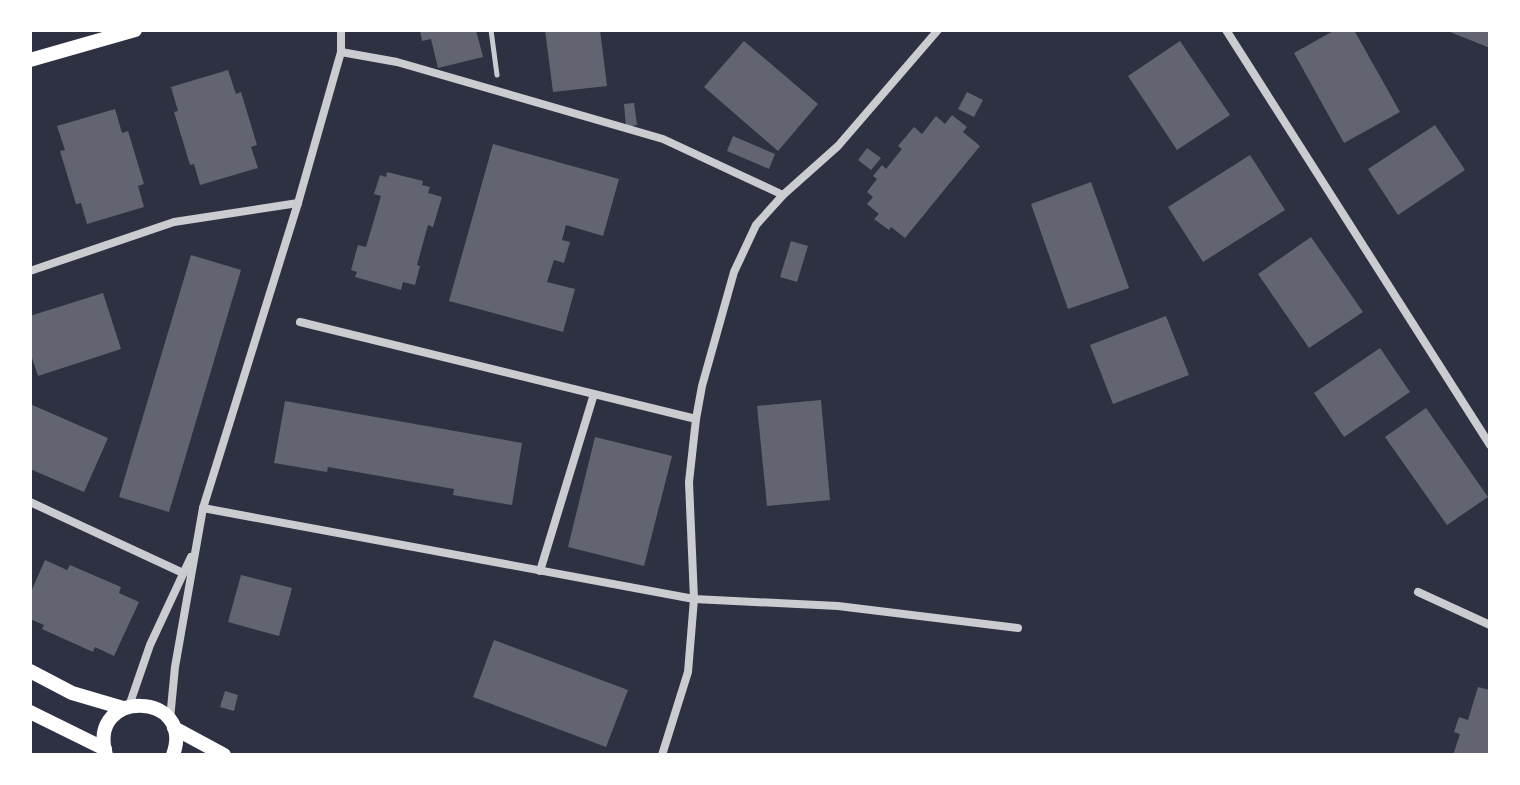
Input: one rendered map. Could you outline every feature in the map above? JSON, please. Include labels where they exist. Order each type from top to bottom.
[{"type":"main road","points":[[30,60],[135,30]]},
{"type":"main road","points":[[30,671],[72,693],[126,707],[152,706],[172,724],[224,755]]},
{"type":"main road","points":[[106,753],[105,730],[115,714],[126,707]]},
{"type":"main road","points":[[30,712],[106,753]]},
{"type":"main road","points":[[172,724],[176,738],[173,755]]},
{"type":"street","points":[[172,724],[175,667],[203,508],[298,203],[341,52],[341,30]]},
{"type":"street","points":[[662,755],[688,672],[694,599],[689,482],[696,419],[702,386],[734,272],[756,225],[783,195],[838,146],[938,30]]},
{"type":"street","points":[[1226,30],[1490,445]]},
{"type":"street","points":[[341,52],[397,62],[663,139],[783,195]]},
{"type":"street","points":[[30,271],[174,222],[298,203]]},
{"type":"street","points":[[300,322],[696,419]]},
{"type":"street","points":[[540,571],[594,394]]},
{"type":"street","points":[[30,502],[183,573]]},
{"type":"street","points":[[203,508],[694,599],[838,606],[1018,628]]},
{"type":"street","points":[[126,707],[150,645],[195,550]]},
{"type":"street","points":[[1418,592],[1490,625]]},
{"type":"lane","points":[[491,30],[497,75]]},
{"type":"building","points":[[420,30],[476,30],[483,57],[438,68],[431,39],[422,41]]},
{"type":"building","points":[[545,30],[600,30],[607,86],[553,92]]},
{"type":"building","points":[[1335,30],[1354,30],[1400,112],[1344,143],[1294,53]]},
{"type":"building","points":[[1445,30],[1490,30],[1490,48]]},
{"type":"building","points":[[744,41],[818,104],[778,151],[704,87]]},
{"type":"building","points":[[1180,41],[1230,115],[1177,150],[1128,76]]},
{"type":"building","points":[[228,70],[236,94],[241,92],[257,145],[251,147],[258,168],[200,185],[194,164],[190,165],[174,112],[178,111],[171,87]]},
{"type":"building","points":[[967,92],[983,100],[974,117],[958,109]]},
{"type":"building","points":[[634,103],[637,125],[626,127],[624,104]]},
{"type":"building","points":[[115,109],[122,133],[128,131],[144,184],[138,186],[144,207],[87,224],[81,203],[76,204],[60,151],[65,150],[57,126]]},
{"type":"building","points":[[952,115],[967,127],[963,132],[980,146],[905,238],[874,219],[879,214],[867,204],[873,197],[867,192],[877,179],[873,176],[882,165],[886,169],[902,149],[898,146],[914,127],[922,134],[936,116],[945,124]]},
{"type":"building","points":[[1435,125],[1465,170],[1398,215],[1368,169]]},
{"type":"building","points":[[733,136],[775,154],[769,169],[727,151]]},
{"type":"building","points":[[493,144],[619,179],[603,236],[566,225],[562,240],[570,242],[564,263],[554,260],[547,282],[575,289],[563,332],[449,301]]},
{"type":"building","points":[[867,148],[881,158],[871,170],[858,160]]},
{"type":"building","points":[[1250,155],[1285,210],[1203,262],[1168,207]]},
{"type":"building","points":[[387,172],[423,181],[422,185],[430,187],[428,193],[442,197],[433,227],[428,225],[415,285],[403,282],[401,290],[355,277],[357,272],[351,270],[358,245],[366,247],[381,196],[374,194],[380,175],[386,177]]},
{"type":"building","points":[[1091,182],[1129,288],[1068,309],[1031,204]]},
{"type":"building","points":[[1311,237],[1363,312],[1309,348],[1258,274]]},
{"type":"building","points":[[791,241],[808,246],[797,282],[780,277]]},
{"type":"building","points":[[191,255],[241,270],[169,512],[119,497]]},
{"type":"building","points":[[103,293],[121,349],[38,376],[30,352],[30,316]]},
{"type":"building","points":[[1166,316],[1189,375],[1113,404],[1090,345]]},
{"type":"building","points":[[1380,348],[1410,392],[1344,437],[1314,393]]},
{"type":"building","points":[[821,400],[830,500],[767,506],[757,406]]},
{"type":"building","points":[[285,401],[522,443],[512,505],[453,495],[454,489],[328,467],[327,472],[274,463]]},
{"type":"building","points":[[30,404],[108,438],[84,492],[30,469]]},
{"type":"building","points":[[1426,408],[1488,497],[1447,525],[1385,437]]},
{"type":"building","points":[[595,437],[672,456],[644,566],[568,547]]},
{"type":"building","points":[[45,560],[67,570],[70,565],[121,587],[119,593],[139,602],[114,656],[95,647],[93,652],[42,629],[44,625],[30,619],[30,594]]},
{"type":"building","points":[[241,575],[292,588],[279,636],[228,622]]},
{"type":"building","points":[[494,640],[628,690],[606,747],[473,697]]},
{"type":"building","points":[[1478,687],[1490,690],[1490,755],[1453,755],[1460,734],[1454,732],[1459,717],[1468,720]]},
{"type":"building","points":[[225,691],[238,695],[234,711],[220,707]]}]
